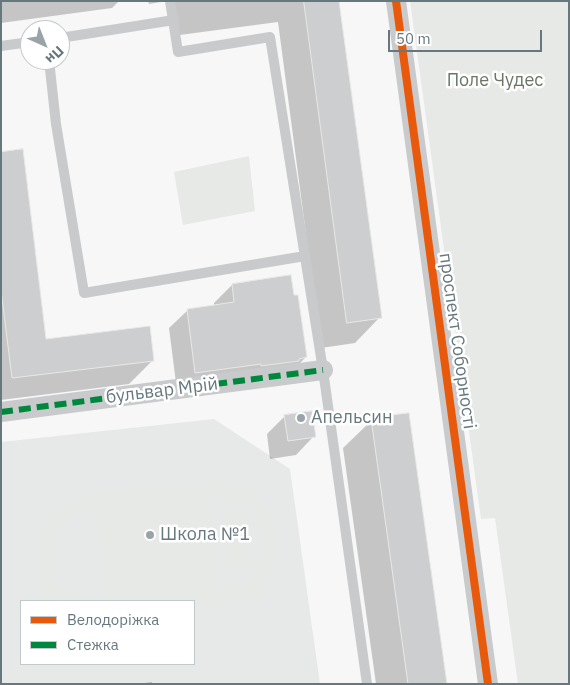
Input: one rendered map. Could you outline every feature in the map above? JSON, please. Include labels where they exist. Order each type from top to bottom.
[{"type":"street","name":"проспект Соборності","points":[[396,1],[488,684]]},
{"type":"street","name":"бульвар Мрій","points":[[1,412],[323,370]]},
{"type":"lane","points":[[170,1],[178,52],[270,37],[323,370],[368,684]]},
{"type":"lane","points":[[70,36],[174,20]]},
{"type":"lane","points":[[1,46],[20,43]]},
{"type":"lane","points":[[50,70],[56,124],[84,293],[305,256]]},
{"type":"shaded area","name":"Школа №1","points":[[214,419],[290,469],[320,684],[1,684],[1,442]]},
{"type":"green space","name":"Поле Чудес","points":[[410,1],[569,1],[569,684],[518,684],[495,518],[481,519]]},
{"type":"green space","points":[[249,156],[255,211],[183,225],[174,172]]},
{"type":"green space","points":[[207,481],[222,482],[248,492],[267,511],[273,523],[275,552],[264,580],[266,600],[195,608],[195,600],[105,600],[94,507],[77,513],[64,522],[55,535],[50,549],[50,564],[54,578],[64,591],[78,600],[42,600],[38,576],[38,557],[43,529],[63,506],[93,494]],"holes":[[[208,494],[230,497],[247,507],[258,521],[263,538],[261,555],[254,571],[240,585],[219,593]]]},
{"type":"green space","points":[[248,512],[254,565],[227,568],[221,515]]},
{"type":"building","points":[[304,1],[339,1],[382,318],[347,323]]},
{"type":"building","points":[[23,149],[46,339],[150,326],[154,361],[12,378],[1,290],[1,152]]},
{"type":"building","points":[[291,275],[294,295],[298,295],[307,357],[299,359],[299,361],[195,373],[187,309],[234,302],[232,284]]},
{"type":"building","points":[[312,411],[316,437],[288,441],[284,415]]},
{"type":"building","points":[[409,413],[447,684],[408,684],[371,418]]},
{"type":"marked path","points":[[1,412],[323,370]]},
{"type":"cycle path","points":[[396,1],[488,684]]},
{"type":"place","name":"Апельсин","points":[[301,418]]},
{"type":"place","name":"Школа №1","points":[[150,535]]}]
